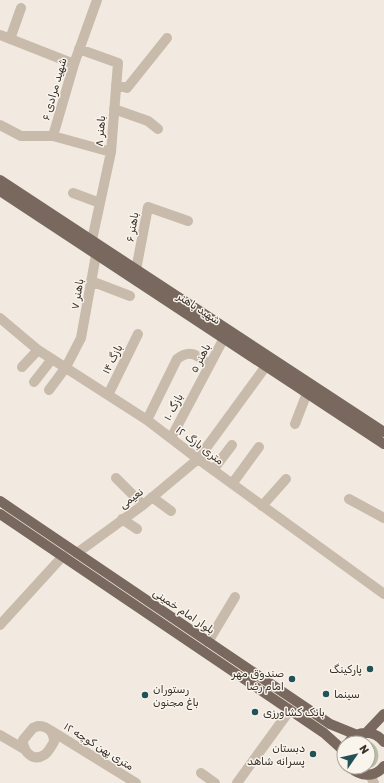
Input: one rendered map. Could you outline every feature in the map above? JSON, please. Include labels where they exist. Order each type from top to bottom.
[{"type":"main road","name":"شهید باهنر","points":[[0,180],[136,270],[268,362],[307,393],[384,444]]},
{"type":"main road","name":"شهید باهنر","points":[[0,191],[224,338],[268,362],[384,432]]},
{"type":"main road","name":"بلوار امام خمینی","points":[[0,501],[330,724],[361,734],[373,734],[384,741]]},
{"type":"main road","name":"بلوار امام خمینی","points":[[0,514],[324,733],[336,744]]},
{"type":"main road","points":[[361,734],[384,714]]},
{"type":"main road","points":[[362,775],[372,779],[384,766]]},
{"type":"street","name":"شهید مرادی ۶","points":[[53,136],[74,64],[97,0]]},
{"type":"street","points":[[10,39],[21,8]]},
{"type":"street","points":[[0,35],[74,64]]},
{"type":"street","points":[[116,85],[127,88],[167,38]]},
{"type":"street","name":"باهنر ۸","points":[[79,49],[118,63],[111,152],[92,240]]},
{"type":"street","points":[[114,109],[148,121],[158,129]]},
{"type":"street","points":[[0,125],[21,136],[53,136],[111,152]]},
{"type":"street","points":[[73,193],[100,203]]},
{"type":"street","name":"باهنر ۶","points":[[136,270],[148,206],[188,221]]},
{"type":"street","name":"باهنر ۷","points":[[49,390],[66,367],[81,338],[96,255]]},
{"type":"street","points":[[91,281],[130,296]]},
{"type":"street","name":"۱۲ متری بازگ","points":[[0,318],[38,350],[147,420],[262,506],[383,592]]},
{"type":"street","name":"بازگ ۱۴","points":[[108,395],[138,334]]},
{"type":"street","name":"باهنر ۵","points":[[197,388],[224,338]]},
{"type":"street","points":[[22,367],[38,350]]},
{"type":"street","points":[[147,420],[177,359],[183,354],[191,353],[198,356],[209,365]]},
{"type":"street","points":[[34,382],[52,359]]},
{"type":"street","name":"نعیمی","points":[[76,553],[143,505],[198,459],[268,362]]},
{"type":"street","name":"بازگ ۱۰","points":[[170,438],[197,388]]},
{"type":"street","points":[[295,424],[307,393]]},
{"type":"street","points":[[213,470],[232,446]]},
{"type":"street","points":[[232,484],[259,447]]},
{"type":"street","points":[[116,478],[143,505]]},
{"type":"street","points":[[262,506],[286,479]]},
{"type":"street","points":[[152,497],[171,511]]},
{"type":"street","points":[[349,499],[384,518]]},
{"type":"street","points":[[122,519],[137,529]]},
{"type":"street","points":[[0,625],[63,556]]},
{"type":"street","points":[[208,642],[235,597]]},
{"type":"street","points":[[237,783],[290,710]]},
{"type":"street","points":[[0,735],[24,749],[27,753],[34,757],[39,757],[46,753],[54,742],[53,733],[42,726],[34,728],[23,740],[24,749]]},
{"type":"street","name":"۱۲ متری پهن کوچه","points":[[50,730],[136,783]]},
{"type":"street","points":[[201,774],[215,783]]},
{"type":"green space","points":[[376,748],[378,756],[376,763]]},
{"type":"place","name":"پارکینگ","points":[[370,669]]},
{"type":"place","name":"صندوق مهر امام رضا","points":[[292,679]]},
{"type":"place","name":"سینما","points":[[326,694]]},
{"type":"place","name":"رستوران باغ مجنون","points":[[145,695]]},
{"type":"place","name":"بانک کشاورزی","points":[[255,712]]},
{"type":"place","name":"دبستان پسرانه شاهد","points":[[313,754]]}]
